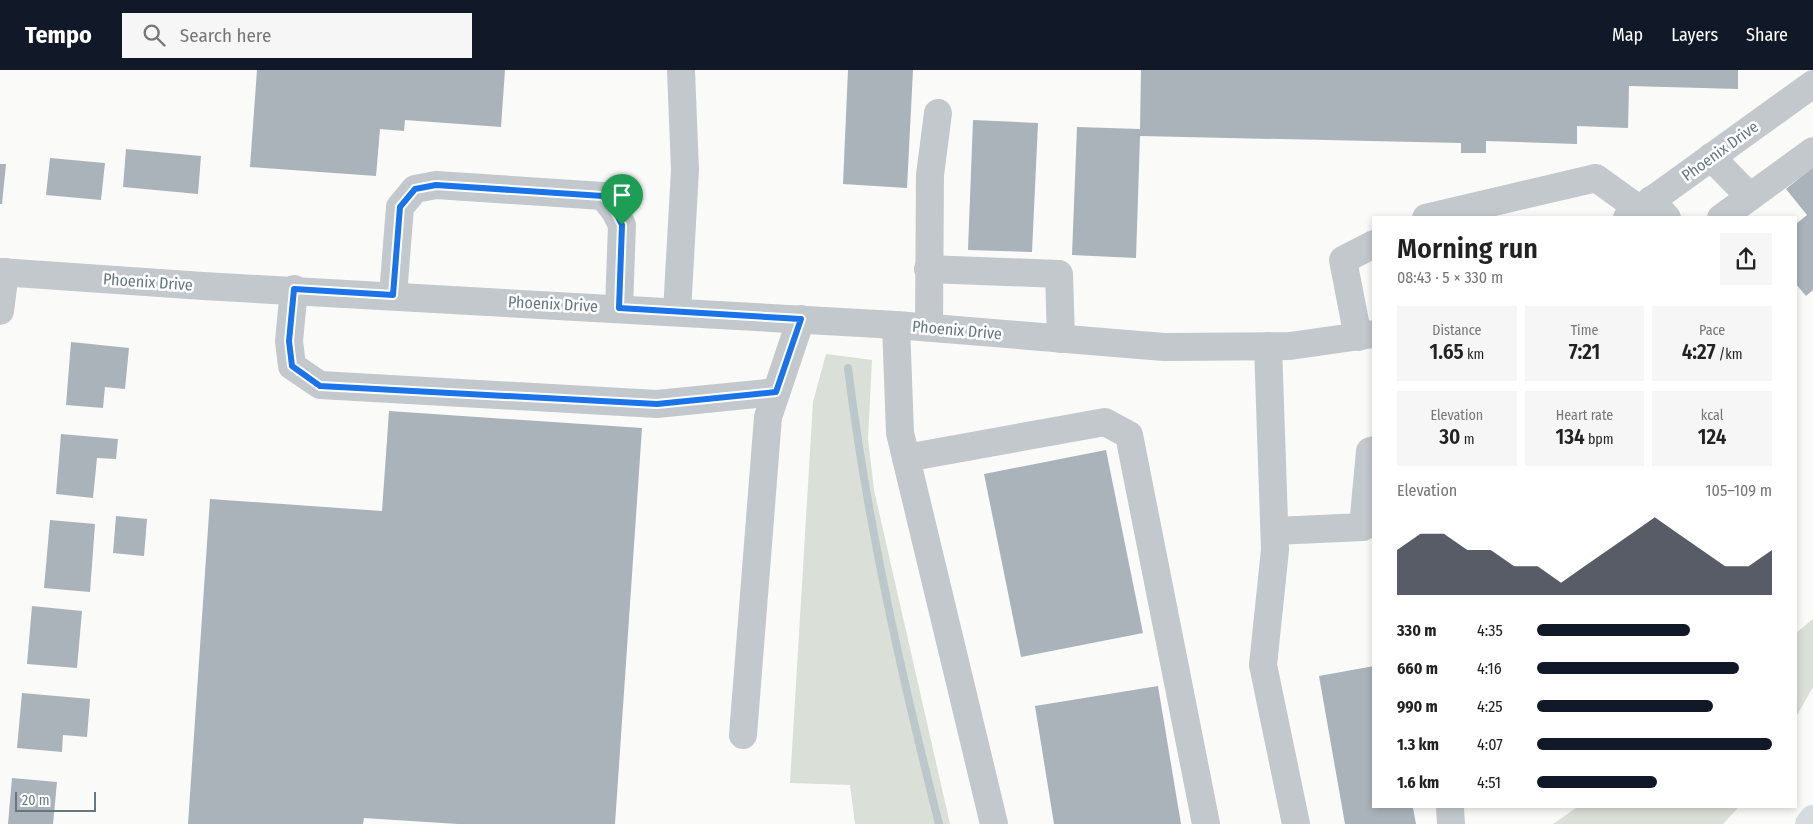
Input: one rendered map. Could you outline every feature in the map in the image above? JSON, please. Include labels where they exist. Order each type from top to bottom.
[{"type":"highway","points":[[1809,824],[1813,819]]},
{"type":"street","points":[[677,312],[685,170],[681,70]]},
{"type":"street","name":"Phoenix Drive","points":[[1646,211],[1712,157],[1810,92]]},
{"type":"street","points":[[929,328],[930,175],[938,114]]},
{"type":"street","points":[[1724,216],[1813,151]]},
{"type":"street","points":[[1712,157],[1750,197]]},
{"type":"street","points":[[1434,216],[1596,178],[1646,211]]},
{"type":"street","points":[[393,295],[400,207],[415,189],[436,185],[603,196],[615,211],[622,225],[619,308]]},
{"type":"street","points":[[1366,335],[1344,260],[1372,245]]},
{"type":"street","points":[[928,269],[1059,274],[1061,339]]},
{"type":"street","points":[[0,311],[3,272]]},
{"type":"street","name":"Phoenix Drive","points":[[3,272],[203,286],[294,289],[896,325],[1164,347],[1290,346],[1366,335]]},
{"type":"street","points":[[294,289],[289,341],[292,366],[320,386],[657,404],[776,392]]},
{"type":"street","points":[[743,736],[768,416],[801,319]]},
{"type":"street","points":[[896,325],[900,433],[994,824]]},
{"type":"street","points":[[1268,346],[1275,550],[1263,665],[1296,824]]},
{"type":"street","points":[[906,458],[1105,422],[1129,435],[1206,824]]},
{"type":"street","points":[[1274,531],[1369,528],[1370,451],[1372,450]]},
{"type":"street","points":[[1450,808],[1451,824]]},
{"type":"shaded area","points":[[826,354],[872,360],[868,439],[874,490],[950,824],[855,824],[850,785],[790,783],[813,402]]},
{"type":"shaded area","points":[[1813,619],[1813,687],[1797,715],[1797,632]]},
{"type":"shaded area","points":[[1576,808],[1738,808],[1723,824],[1553,824]]},
{"type":"building","points":[[257,70],[505,70],[501,127],[405,120],[404,131],[380,129],[376,176],[250,167]]},
{"type":"building","points":[[848,70],[913,70],[907,188],[843,184]]},
{"type":"building","points":[[1141,70],[1738,70],[1738,89],[1629,86],[1628,128],[1577,126],[1577,144],[1486,141],[1486,153],[1461,153],[1461,143],[1140,136],[1136,258],[1072,255],[1077,127],[1140,129]]},
{"type":"building","points":[[973,120],[1038,123],[1032,252],[968,250]]},
{"type":"building","points":[[126,149],[201,156],[198,194],[123,187]]},
{"type":"building","points":[[50,158],[105,163],[101,200],[46,195]]},
{"type":"building","points":[[0,164],[6,164],[2,204],[0,204]]},
{"type":"building","points":[[1813,167],[1813,290],[1806,296],[1797,285],[1797,223],[1807,215],[1786,189]]},
{"type":"building","points":[[71,342],[129,348],[125,389],[105,387],[103,408],[66,405]]},
{"type":"building","points":[[389,411],[642,428],[615,824],[458,824],[364,818],[363,824],[188,824],[210,499],[382,511]]},
{"type":"building","points":[[61,434],[118,439],[116,459],[97,458],[93,498],[56,494]]},
{"type":"building","points":[[1106,450],[1143,633],[1021,657],[984,474]]},
{"type":"building","points":[[116,516],[147,519],[144,556],[113,553]]},
{"type":"building","points":[[50,520],[95,524],[90,592],[44,588]]},
{"type":"building","points":[[32,606],[82,611],[77,668],[27,664]]},
{"type":"building","points":[[1372,666],[1372,808],[1413,808],[1416,824],[1345,824],[1319,676]]},
{"type":"building","points":[[1158,686],[1181,824],[1054,824],[1035,706]]},
{"type":"building","points":[[22,693],[90,699],[87,737],[63,735],[62,752],[17,748]]},
{"type":"building","points":[[12,778],[57,782],[53,824],[8,824]]},
{"type":"waterway","points":[[848,368],[865,483],[886,598],[939,824]]},
{"type":"route","points":[[436,185],[603,196],[615,211],[622,225],[619,308],[801,319],[776,392],[657,404],[634,403],[320,386],[292,366],[289,341],[294,289],[393,295],[400,207],[415,189],[436,185]]}]
